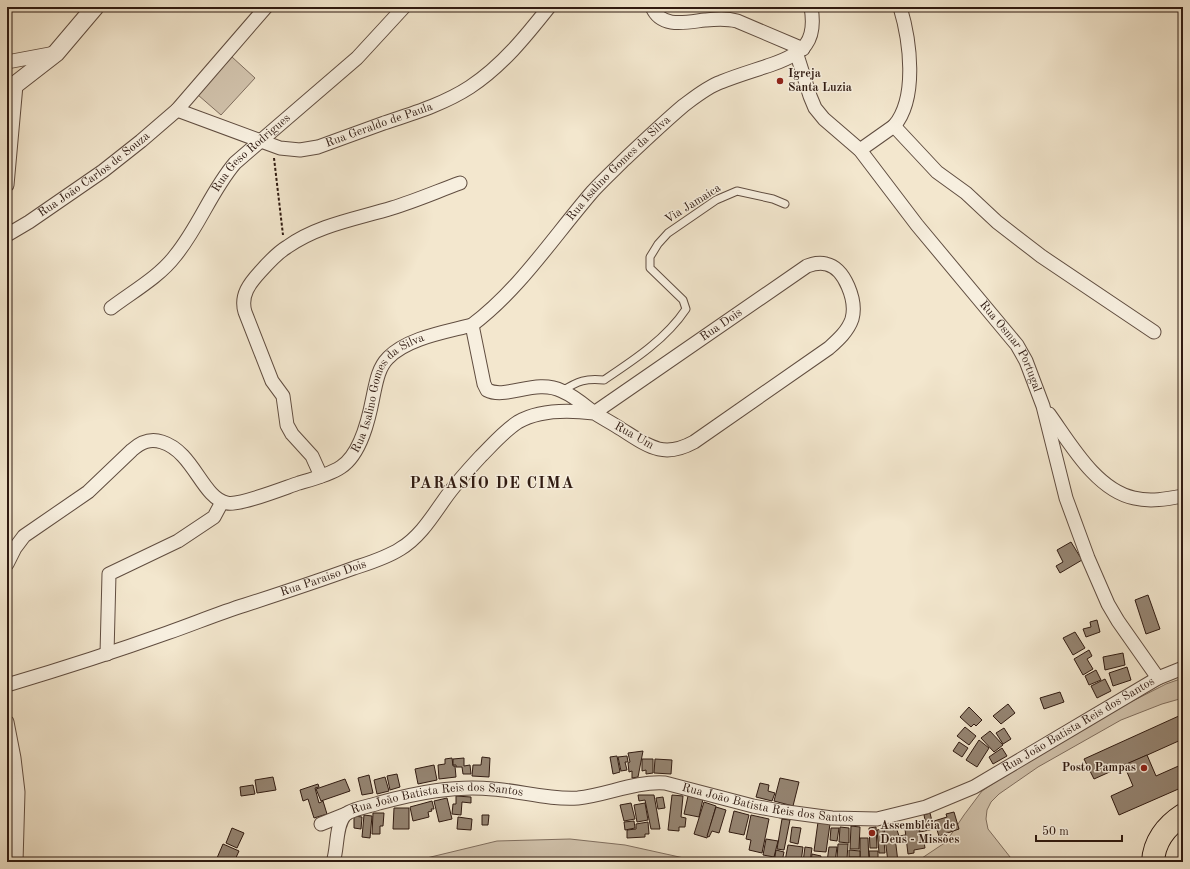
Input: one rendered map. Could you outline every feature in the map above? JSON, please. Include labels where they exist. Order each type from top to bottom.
[{"type":"highway","points":[[1153,862],[1155,849],[1161,837],[1169,826],[1183,815]]},
{"type":"street","points":[[7,185],[12,88],[56,53],[95,7]]},
{"type":"street","name":"Rua João Carlos de Souza","points":[[7,235],[29,222],[103,171],[141,142],[177,110],[266,7]]},
{"type":"street","name":"Rua Geso Rodrigues","points":[[111,308],[153,277],[175,257],[227,172],[235,163],[357,58],[404,7]]},
{"type":"street","name":"Rua Geraldo de Paula","points":[[177,110],[280,148],[300,150],[318,147],[425,109],[472,86],[523,40],[549,7]]},
{"type":"street","points":[[652,7],[660,18],[672,23],[728,19],[737,21],[800,52],[807,44],[812,31],[811,7]]},
{"type":"street","points":[[860,150],[894,126],[903,113],[906,105],[909,61],[900,7]]},
{"type":"street","name":"Rua Isalino Gomes da Silva","points":[[222,502],[238,503],[321,476],[340,467],[353,455],[361,438],[367,421],[376,380],[383,364],[388,358],[402,347],[411,343],[472,325],[505,296],[594,190],[663,123],[693,98],[711,86],[780,62],[800,52]]},
{"type":"street","name":"Rua Osmar Portugal","points":[[800,52],[810,96],[815,108],[824,119],[860,150],[917,225],[1017,345],[1031,372],[1043,406],[1064,491],[1088,558],[1108,604],[1118,621],[1158,678]]},
{"type":"street","points":[[7,62],[56,53]]},
{"type":"street","points":[[894,126],[937,172],[966,194],[1004,227],[1041,256],[1154,332]]},
{"type":"street","points":[[321,476],[312,456],[292,434],[285,420],[285,404],[283,396],[272,381],[243,308],[244,299],[249,285],[284,249],[299,239],[345,221],[392,208],[460,183]]},
{"type":"street","name":"Rua Dois","points":[[594,412],[807,266],[821,263],[828,264],[835,269],[848,285]]},
{"type":"street","name":"Rua Um","points":[[472,325],[484,384],[487,390],[497,393],[544,386],[562,390],[650,447],[668,450],[686,446],[804,367],[836,342],[849,325],[853,314],[852,298],[848,285]]},
{"type":"street","points":[[1043,406],[1092,471],[1107,486],[1126,496],[1136,498],[1159,500],[1183,496]]},
{"type":"street","name":"Rua Paraiso Dois","points":[[7,685],[106,654],[209,617],[325,579],[391,554],[407,545],[426,526],[445,498],[470,469],[500,437],[518,422],[533,416],[548,413],[577,411],[594,412]]},
{"type":"street","points":[[7,564],[15,548],[24,536],[88,492],[138,445],[148,440],[160,441],[178,451],[190,462],[212,494],[222,502],[214,516],[178,541],[109,574],[106,654]]},
{"type":"street","name":"Rua João Batista Reis dos Santos","points":[[335,861],[341,821],[346,814],[397,798],[432,791],[491,789],[544,797],[579,798],[656,782],[674,784],[753,806],[780,811],[832,818],[865,820],[877,819],[926,807],[974,787],[1158,678],[1183,668]]},
{"type":"street","points":[[7,722],[14,758],[18,792],[16,862]]},
{"type":"street","points":[[321,824],[346,814]]},
{"type":"lane","name":"Via Jamaica","points":[[562,390],[576,382],[593,379],[604,380],[656,342],[678,321],[686,309],[683,300],[650,268],[650,257],[668,232],[716,200],[738,191],[773,199],[785,204]]},
{"type":"path","points":[[272,145],[284,249]]},
{"type":"shaded area","points":[[232,57],[255,78],[221,115],[198,95]]},
{"type":"shaded area","points":[[1183,678],[1183,698],[1162,704],[1121,720],[1038,767],[999,794],[991,802],[987,810],[986,819],[988,829],[1014,862],[916,862],[946,842],[982,791],[1009,773],[1111,712],[1166,684]]},
{"type":"shaded area","points":[[570,839],[625,845],[702,862],[410,862],[497,841]]},
{"type":"building","points":[[1071,542],[1082,560],[1060,573],[1056,566],[1063,562],[1057,550]]},
{"type":"building","points":[[1148,595],[1160,629],[1146,634],[1135,600]]},
{"type":"building","points":[[1097,620],[1100,632],[1086,637],[1083,629],[1091,627],[1090,622]]},
{"type":"building","points":[[1075,632],[1085,648],[1073,655],[1063,638]]},
{"type":"building","points":[[1089,650],[1092,656],[1087,659],[1093,669],[1083,675],[1074,659]]},
{"type":"building","points":[[1123,653],[1125,665],[1105,670],[1103,657]]},
{"type":"building","points":[[1127,667],[1131,680],[1113,686],[1109,673]]},
{"type":"building","points":[[1096,670],[1101,680],[1089,685],[1085,676]]},
{"type":"building","points":[[1105,679],[1111,691],[1097,698],[1091,686]]},
{"type":"building","points":[[1060,692],[1064,702],[1044,709],[1040,698]]},
{"type":"building","points":[[1008,704],[1015,713],[1001,724],[993,716]]},
{"type":"building","points":[[969,707],[982,720],[976,726],[974,724],[971,727],[960,717]]},
{"type":"building","points":[[1181,715],[1183,719],[1183,739],[1094,779],[1084,759]]},
{"type":"building","points":[[965,727],[976,736],[969,745],[957,736]]},
{"type":"building","points":[[1004,728],[1011,739],[1003,744],[996,733]]},
{"type":"building","points":[[990,731],[1003,745],[994,752],[981,738]]},
{"type":"building","points":[[979,740],[989,748],[977,767],[966,760]]},
{"type":"building","points":[[959,742],[968,748],[962,757],[953,751]]},
{"type":"building","points":[[1002,748],[1007,756],[993,764],[989,757]]},
{"type":"building","points":[[643,751],[638,777],[632,778],[632,771],[629,772],[628,763],[630,762],[628,753]]},
{"type":"building","points":[[1147,755],[1156,776],[1183,764],[1183,787],[1119,815],[1111,796],[1133,786],[1124,765]]},
{"type":"building","points":[[617,756],[620,772],[613,774],[610,757]]},
{"type":"building","points":[[627,756],[628,762],[625,762],[627,770],[621,771],[618,757]]},
{"type":"building","points":[[482,757],[490,758],[489,777],[472,776],[473,765],[481,765]]},
{"type":"building","points":[[452,758],[453,766],[455,766],[456,777],[439,779],[438,765],[445,764],[445,759]]},
{"type":"building","points":[[464,758],[464,766],[470,765],[471,774],[463,774],[462,767],[456,767],[456,765],[453,765],[453,759]]},
{"type":"building","points":[[642,759],[653,759],[653,773],[646,774],[646,770],[642,771]]},
{"type":"building","points":[[655,759],[672,760],[671,774],[654,773]]},
{"type":"building","points":[[434,765],[437,780],[418,784],[415,769]]},
{"type":"building","points":[[397,774],[400,787],[390,790],[387,776]]},
{"type":"building","points":[[369,775],[373,793],[362,795],[358,778]]},
{"type":"building","points":[[273,777],[276,790],[257,793],[255,780]]},
{"type":"building","points":[[385,777],[389,791],[377,794],[374,780]]},
{"type":"building","points":[[780,778],[799,782],[793,806],[774,801]]},
{"type":"building","points":[[345,779],[350,791],[321,801],[316,789]]},
{"type":"building","points":[[760,783],[769,785],[768,791],[775,793],[772,801],[756,797]]},
{"type":"building","points":[[318,784],[319,787],[315,788],[319,803],[323,801],[327,814],[314,818],[308,799],[303,801],[300,790]]},
{"type":"building","points":[[253,785],[255,794],[241,796],[240,787]]},
{"type":"building","points":[[638,795],[654,795],[660,829],[651,829],[645,800],[639,801]]},
{"type":"building","points":[[672,795],[683,796],[681,817],[686,818],[685,827],[679,827],[679,831],[668,830]]},
{"type":"building","points":[[456,796],[471,797],[471,803],[462,802],[461,815],[452,814],[453,804],[456,804]]},
{"type":"building","points":[[688,796],[703,799],[699,817],[684,814]]},
{"type":"building","points":[[663,797],[665,808],[658,809],[656,798]]},
{"type":"building","points":[[447,798],[452,819],[439,822],[434,801]]},
{"type":"building","points":[[432,801],[434,809],[431,809],[432,811],[428,812],[429,817],[413,821],[410,807]]},
{"type":"building","points":[[704,802],[716,806],[707,838],[694,834]]},
{"type":"building","points":[[631,803],[635,819],[624,821],[620,805]]},
{"type":"building","points":[[645,803],[648,820],[637,822],[634,805]]},
{"type":"building","points":[[716,807],[726,810],[719,833],[712,831],[709,837],[707,836]]},
{"type":"building","points":[[394,808],[409,808],[409,829],[393,829]]},
{"type":"building","points":[[734,811],[749,815],[744,835],[729,832]]},
{"type":"building","points":[[954,812],[959,829],[939,836],[934,821],[947,817],[946,814]]},
{"type":"building","points":[[373,813],[384,813],[383,826],[380,826],[380,834],[372,834]]},
{"type":"building","points":[[930,813],[934,829],[920,832],[919,828],[915,829],[914,823],[925,820],[924,815]]},
{"type":"building","points":[[364,815],[372,816],[370,838],[362,837]]},
{"type":"building","points":[[482,815],[489,815],[488,825],[482,825]]},
{"type":"building","points":[[751,815],[769,819],[762,853],[749,850],[751,840],[746,839]]},
{"type":"building","points":[[354,816],[362,817],[361,829],[354,828]]},
{"type":"building","points":[[458,817],[472,819],[471,830],[457,829]]},
{"type":"building","points":[[782,819],[790,820],[784,850],[777,849]]},
{"type":"building","points":[[634,821],[635,828],[625,830],[624,822]]},
{"type":"building","points":[[648,822],[649,834],[645,834],[645,837],[627,838],[627,830],[636,829],[636,824]]},
{"type":"building","points":[[818,822],[830,824],[826,852],[814,851]]},
{"type":"building","points":[[892,825],[893,827],[896,827],[899,836],[905,835],[906,840],[897,842],[896,836],[885,836],[884,826]]},
{"type":"building","points":[[851,826],[860,827],[859,849],[850,849]]},
{"type":"building","points":[[792,827],[801,828],[798,844],[790,842]]},
{"type":"building","points":[[840,827],[849,828],[849,843],[839,842]]},
{"type":"building","points":[[876,827],[877,848],[870,848],[869,828]]},
{"type":"building","points":[[914,827],[914,830],[919,830],[921,843],[924,842],[925,848],[914,850],[914,853],[908,854],[905,829]]},
{"type":"building","points":[[232,828],[244,833],[237,848],[226,843]]},
{"type":"building","points":[[831,828],[839,828],[837,841],[830,840]]},
{"type":"building","points":[[883,829],[885,853],[879,853],[877,830]]},
{"type":"building","points":[[895,837],[898,862],[888,862],[885,838]]},
{"type":"building","points":[[860,838],[868,838],[869,862],[860,862]]},
{"type":"building","points":[[766,839],[778,841],[774,857],[763,855]]},
{"type":"building","points":[[223,844],[239,851],[234,862],[225,862],[217,858]]},
{"type":"building","points":[[838,844],[848,844],[847,859],[837,858]]},
{"type":"building","points":[[788,845],[803,847],[801,862],[785,861]]},
{"type":"building","points":[[805,847],[812,848],[810,862],[803,862]]},
{"type":"building","points":[[829,847],[837,847],[835,862],[827,862]]},
{"type":"building","points":[[776,850],[784,852],[782,862],[774,862]]},
{"type":"building","points":[[849,850],[860,851],[860,857],[849,857]]},
{"type":"building","points":[[869,851],[878,851],[878,862],[870,862]]},
{"type":"building","points":[[812,854],[821,856],[820,862],[811,862]]},
{"type":"place","name":"Igreja Santa Luzia","points":[[780,81]]},
{"type":"place","name":"Posto Pampas","points":[[1144,768]]},
{"type":"place","name":"Assembléia de Deus - Missões","points":[[872,833]]},
{"type":"district","name":"PARASÍO DE CIMA","points":[[492,484]]}]
